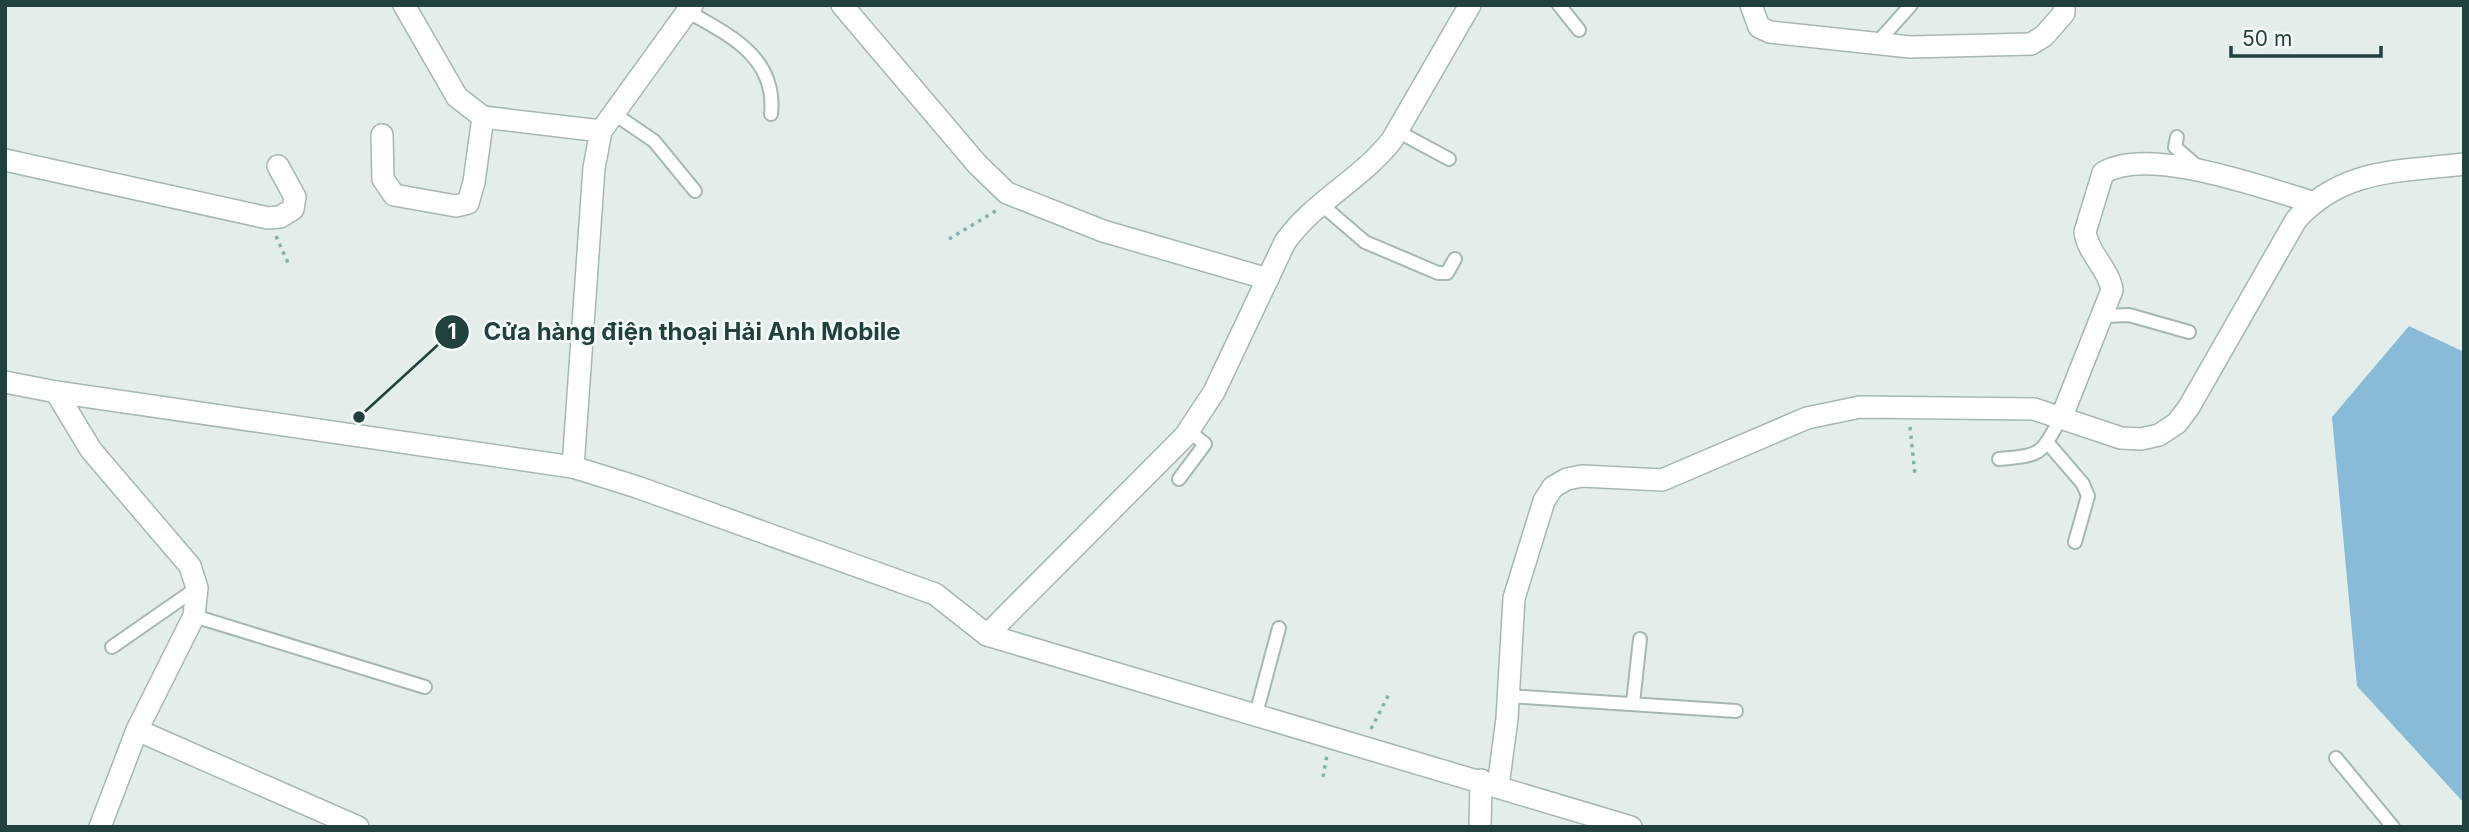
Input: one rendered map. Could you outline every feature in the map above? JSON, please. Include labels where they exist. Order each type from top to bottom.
[{"type":"street","points":[[404,5],[457,97],[483,117],[607,122]]},
{"type":"street","points":[[842,5],[977,163],[1007,192],[1103,232],[1268,279]]},
{"type":"street","points":[[987,635],[1189,431],[1214,392],[1296,227],[1370,167],[1397,131],[1470,5]]},
{"type":"street","points":[[1751,5],[1759,27],[1770,32],[1910,47],[2031,44],[2044,36],[2064,13],[2064,5]]},
{"type":"street","points":[[573,467],[594,168],[607,122],[689,8]]},
{"type":"street","points":[[382,135],[383,179],[394,195],[456,206],[467,203],[474,182],[483,117]]},
{"type":"street","points":[[5,160],[268,218],[280,217],[293,209],[295,197],[278,166]]},
{"type":"street","points":[[1480,827],[1508,696],[1514,598],[1544,501],[1553,487],[1567,479],[1582,476],[1662,480],[1816,415],[1860,407],[2034,409],[2062,416],[2121,438],[2141,439],[2159,435],[2176,423],[2189,407],[2296,220],[2312,202],[2338,185],[2364,176],[2464,164]]},
{"type":"street","points":[[2062,416],[2110,301],[2111,281],[2086,242],[2085,232],[2104,173],[2118,165],[2188,167],[2312,202]]},
{"type":"street","points":[[5,382],[56,392],[573,467],[637,487],[935,594],[987,635],[1631,827]]},
{"type":"street","points":[[56,392],[91,450],[190,566],[197,588],[194,616],[137,730],[100,827]]},
{"type":"street","points":[[137,730],[358,827]]},
{"type":"lane","points":[[1559,5],[1579,30]]},
{"type":"lane","points":[[1876,44],[1910,5]]},
{"type":"lane","points":[[689,8],[756,56],[773,96],[771,114]]},
{"type":"lane","points":[[607,122],[654,141],[695,191]]},
{"type":"lane","points":[[1397,131],[1449,159]]},
{"type":"lane","points":[[2177,137],[2175,147],[2202,171]]},
{"type":"lane","points":[[1322,205],[1365,242],[1438,273],[1447,273],[1455,258]]},
{"type":"lane","points":[[2104,316],[2129,315],[2189,332]]},
{"type":"lane","points":[[1998,460],[2036,456],[2062,416]]},
{"type":"lane","points":[[1179,479],[1205,444],[1189,431]]},
{"type":"lane","points":[[2047,442],[2082,484],[2088,496],[2075,542]]},
{"type":"lane","points":[[112,647],[197,588]]},
{"type":"lane","points":[[194,616],[425,687]]},
{"type":"lane","points":[[1256,714],[1279,628]]},
{"type":"lane","points":[[1633,703],[1640,639]]},
{"type":"lane","points":[[1508,696],[1736,711]]},
{"type":"lane","points":[[2336,758],[2393,827]]},
{"type":"path","points":[[949,239],[1018,198]]},
{"type":"path","points":[[268,218],[289,265]]},
{"type":"path","points":[[1908,407],[1915,475]]},
{"type":"path","points":[[1363,746],[1389,694]]},
{"type":"water","points":[[2409,326],[2464,352],[2464,803],[2357,686],[2332,417]]},
{"type":"place","name":"Cửa hàng điện thoại Hải Anh Mobile","points":[[359,417]]}]
